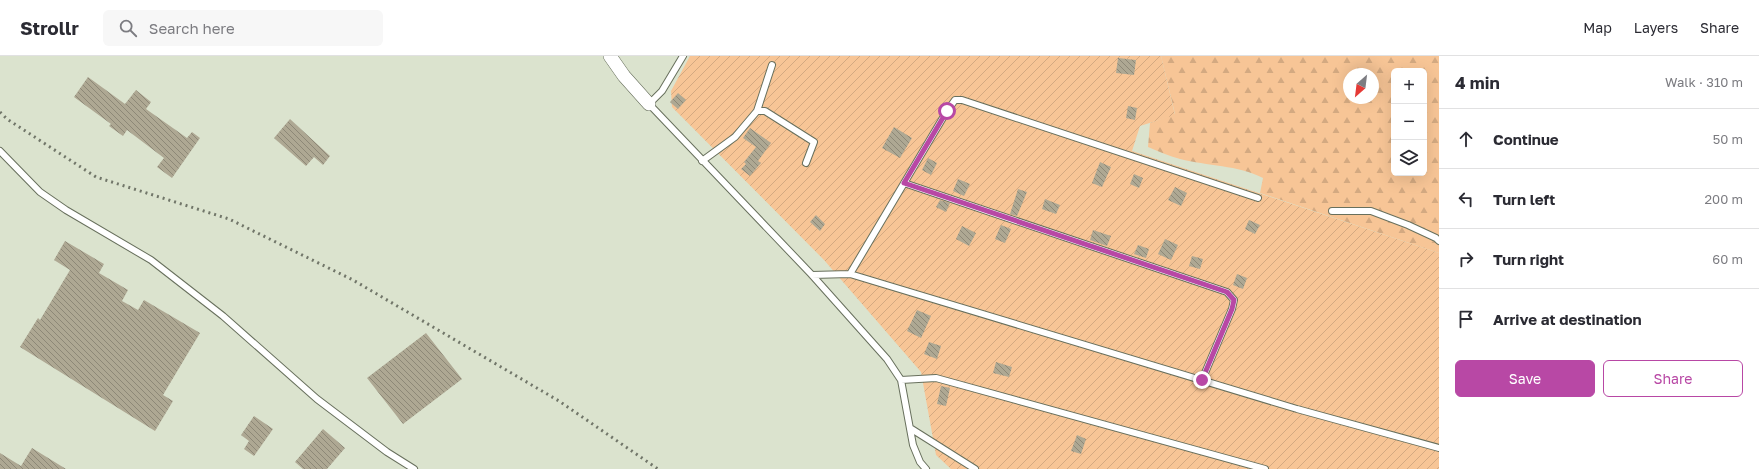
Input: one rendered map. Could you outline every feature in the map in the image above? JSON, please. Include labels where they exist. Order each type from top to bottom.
[{"type":"street","points":[[610,56],[649,104]]},
{"type":"lane","points":[[683,56],[662,91],[649,104],[812,275],[887,359],[901,380],[913,445],[920,462],[926,469]]},
{"type":"lane","points":[[702,161],[736,136],[757,111],[772,65]]},
{"type":"lane","points":[[850,274],[955,100],[962,100],[1258,198]]},
{"type":"lane","points":[[757,111],[765,111],[814,142],[806,163]]},
{"type":"lane","points":[[0,151],[40,192],[66,210],[151,260],[223,316],[317,399],[387,452],[414,469]]},
{"type":"lane","points":[[904,183],[1227,292],[1234,300],[1232,309],[1202,380]]},
{"type":"lane","points":[[1332,211],[1371,211],[1408,225],[1439,241]]},
{"type":"lane","points":[[812,275],[850,274],[1297,409],[1439,448]]},
{"type":"lane","points":[[901,380],[936,378],[1264,469]]},
{"type":"lane","points":[[910,428],[975,469]]},
{"type":"green space","points":[[690,56],[1161,56],[1175,115],[1140,126],[1132,151],[1439,253],[1439,469],[951,469],[936,455],[921,372],[824,260],[672,107],[671,91]]},
{"type":"green space","points":[[1161,56],[1439,56],[1439,253],[1260,193],[1263,178],[1253,174],[1233,168],[1180,159],[1148,147],[1150,123],[1175,114]]},
{"type":"building","points":[[1118,58],[1136,60],[1134,75],[1116,73]]},
{"type":"building","points":[[88,77],[125,104],[136,90],[151,102],[146,109],[187,138],[192,132],[200,138],[172,178],[157,167],[164,158],[127,130],[123,136],[109,126],[111,124],[74,97]]},
{"type":"building","points":[[678,93],[686,100],[678,109],[670,102]]},
{"type":"building","points":[[1128,106],[1137,108],[1135,120],[1126,118]]},
{"type":"building","points":[[290,119],[330,156],[323,165],[314,157],[306,166],[274,138]]},
{"type":"building","points":[[894,127],[912,138],[900,158],[882,148]]},
{"type":"building","points":[[750,128],[771,143],[758,161],[761,163],[750,176],[741,169],[746,164],[744,162],[756,147],[743,138]]},
{"type":"building","points":[[928,158],[937,163],[931,175],[922,170]]},
{"type":"building","points":[[1100,162],[1111,167],[1102,187],[1092,183]]},
{"type":"building","points":[[1134,174],[1143,178],[1139,188],[1130,184]]},
{"type":"building","points":[[958,179],[970,184],[964,196],[953,191]]},
{"type":"building","points":[[1175,187],[1187,193],[1181,206],[1168,200]]},
{"type":"building","points":[[1018,189],[1027,192],[1017,216],[1010,214]]},
{"type":"building","points":[[1045,199],[1060,205],[1056,214],[1042,209]]},
{"type":"building","points":[[940,200],[950,203],[946,212],[936,207]]},
{"type":"building","points":[[816,215],[825,224],[820,231],[810,222]]},
{"type":"building","points":[[1249,220],[1260,225],[1255,234],[1245,229]]},
{"type":"building","points":[[1001,225],[1011,229],[1005,243],[995,239]]},
{"type":"building","points":[[962,226],[976,233],[969,246],[956,239]]},
{"type":"building","points":[[1093,230],[1111,236],[1107,246],[1090,240]]},
{"type":"building","points":[[1165,239],[1178,245],[1171,260],[1158,254]]},
{"type":"building","points":[[65,241],[104,264],[99,273],[128,290],[122,301],[138,310],[144,300],[200,333],[163,395],[173,401],[155,431],[20,347],[38,318],[40,320],[70,270],[54,260]]},
{"type":"building","points":[[1138,245],[1149,249],[1146,258],[1134,254]]},
{"type":"building","points":[[1192,256],[1203,259],[1200,269],[1189,266]]},
{"type":"building","points":[[1237,274],[1247,278],[1243,289],[1233,285]]},
{"type":"building","points":[[917,310],[931,316],[921,338],[907,331]]},
{"type":"building","points":[[426,333],[462,379],[403,424],[367,378]]},
{"type":"building","points":[[929,342],[941,346],[937,359],[924,354]]},
{"type":"building","points":[[996,362],[1012,367],[1009,377],[993,373]]},
{"type":"building","points":[[941,386],[950,388],[946,406],[937,404]]},
{"type":"building","points":[[254,416],[273,429],[254,456],[244,449],[249,441],[241,435]]},
{"type":"building","points":[[323,429],[345,448],[327,469],[303,469],[295,462]]},
{"type":"building","points":[[1077,435],[1086,439],[1081,454],[1071,451]]},
{"type":"building","points":[[32,448],[66,469],[0,469],[0,453],[21,466]]},
{"type":"railway","points":[[0,112],[7,119],[96,177],[229,219],[353,280],[559,401],[658,469]]},
{"type":"route","points":[[947,111],[904,183],[1227,292],[1234,300],[1232,309],[1202,380]]}]
